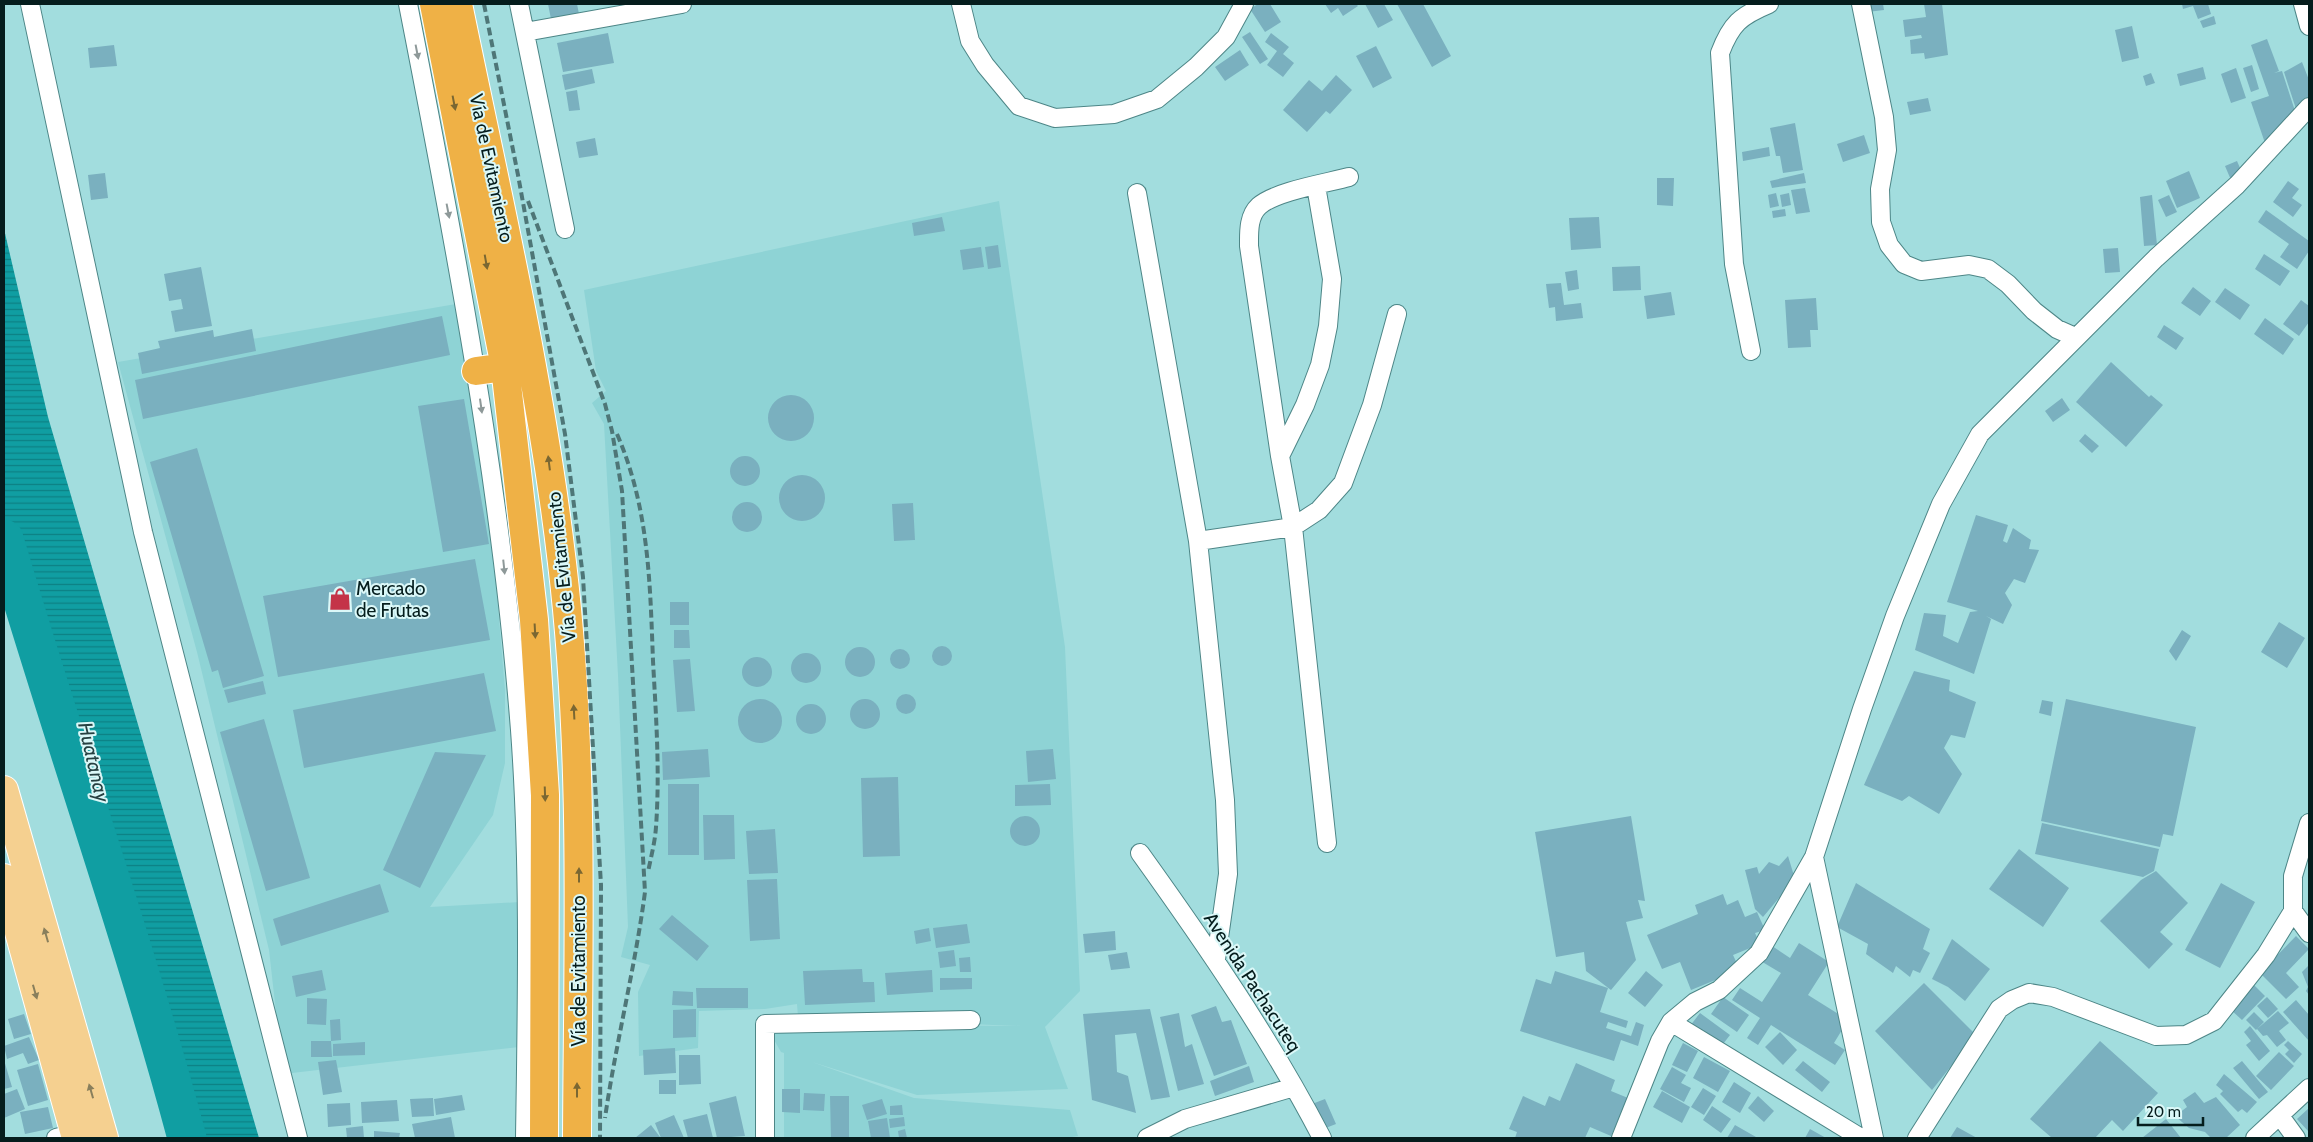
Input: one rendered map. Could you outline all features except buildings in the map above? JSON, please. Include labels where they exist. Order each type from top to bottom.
[{"type":"highway","name":"Vía de Evitamiento","points":[[434,4],[505,367],[534,620],[545,795],[536,943],[544,1138]]},
{"type":"highway","name":"Vía de Evitamiento","points":[[458,4],[544,426],[563,566],[572,675],[579,816],[577,1138]]},
{"type":"highway","points":[[476,371],[505,367]]},
{"type":"main road","points":[[5,808],[103,1132]]},
{"type":"main road","points":[[4,878],[69,1137]]},
{"type":"street","points":[[30,4],[143,532],[298,1138]]},
{"type":"street","points":[[408,4],[465,298],[502,548],[519,722],[536,943],[525,1138]]},
{"type":"street","points":[[519,4],[564,229]]},
{"type":"street","points":[[525,32],[682,4]]},
{"type":"street","points":[[961,4],[970,41],[985,66],[1019,106],[1055,118],[1114,114],[1157,99],[1196,67],[1226,37],[1244,4]]},
{"type":"street","points":[[1751,351],[1734,264],[1720,53],[1728,32],[1744,14],[1768,4]]},
{"type":"street","points":[[1862,4],[1884,117],[1887,150],[1880,189],[1881,222],[1889,244],[1904,264],[1921,271],[1969,265],[1988,269],[2008,284],[2034,311],[2057,328],[2076,337]]},
{"type":"street","points":[[2303,4],[2309,26]]},
{"type":"street","points":[[1621,1138],[1660,1041],[1671,1022],[1695,1002],[1719,990],[1759,953],[1814,856],[1862,709],[1895,616],[1941,504],[1980,434],[2156,258],[2237,185],[2309,107]]},
{"type":"street","points":[[1327,843],[1293,527],[1280,456],[1249,246],[1249,225],[1258,206],[1275,197],[1349,177]]},
{"type":"street","points":[[1280,456],[1305,404],[1320,366],[1328,326],[1332,279],[1316,186]]},
{"type":"street","points":[[1138,194],[1198,541],[1225,800],[1228,874],[1216,959]]},
{"type":"street","points":[[1198,541],[1293,527],[1319,510],[1343,483],[1372,404],[1396,314]]},
{"type":"street","points":[[1918,1138],[1999,1009],[2012,1000],[2029,993],[2053,997],[2156,1036],[2186,1036],[2214,1021],[2266,955],[2293,911],[2293,876],[2309,823]]},
{"type":"street","name":"Avenida Pachacuteq","points":[[1140,854],[1216,959],[1294,1087],[1322,1138]]},
{"type":"street","points":[[1814,856],[1874,1138]]},
{"type":"street","points":[[2293,911],[2309,933]]},
{"type":"street","points":[[765,1138],[765,1024],[971,1020]]},
{"type":"street","points":[[1671,1022],[1861,1138]]},
{"type":"street","points":[[1147,1138],[1185,1119],[1294,1087]]},
{"type":"street","points":[[2255,1138],[2309,1088]]},
{"type":"street","points":[[2280,1116],[2296,1138]]},
{"type":"street","points":[[69,1137],[103,1132]]},
{"type":"shaded area","points":[[999,201],[1065,647],[1080,991],[1045,1027],[1068,1089],[917,1095],[812,1062],[914,1098],[1070,1110],[1078,1136],[1066,1138],[784,1138],[784,1053],[781,1052],[765,1024],[1021,1026],[798,1017],[797,1004],[765,1009],[699,1011],[698,1048],[639,1056],[638,992],[650,965],[621,957],[628,927],[618,675],[604,424],[592,403],[606,391],[596,371],[584,290]]},
{"type":"shaded area","name":"Mercado de Frutas","points":[[456,304],[493,547],[505,690],[505,763],[493,815],[430,907],[520,902],[528,1046],[283,1074],[269,950],[197,652],[118,362]]},
{"type":"water","name":"Huatanay","points":[[4,229],[48,417],[259,1138],[187,1138],[158,1030],[33,639],[4,539]]},
{"type":"waterway","name":"Huatanay","points":[[4,539],[144,987],[187,1138]]},
{"type":"railway","points":[[484,4],[518,175],[565,434],[583,577],[601,885],[600,1138]]},
{"type":"railway","points":[[528,201],[605,404],[612,431],[622,491],[645,892],[605,1118]]},
{"type":"railway","points":[[617,434],[636,490],[642,518],[649,574],[658,785],[654,844],[648,872]]},
{"type":"place","name":"Mercado de Frutas","points":[[340,599]]}]
